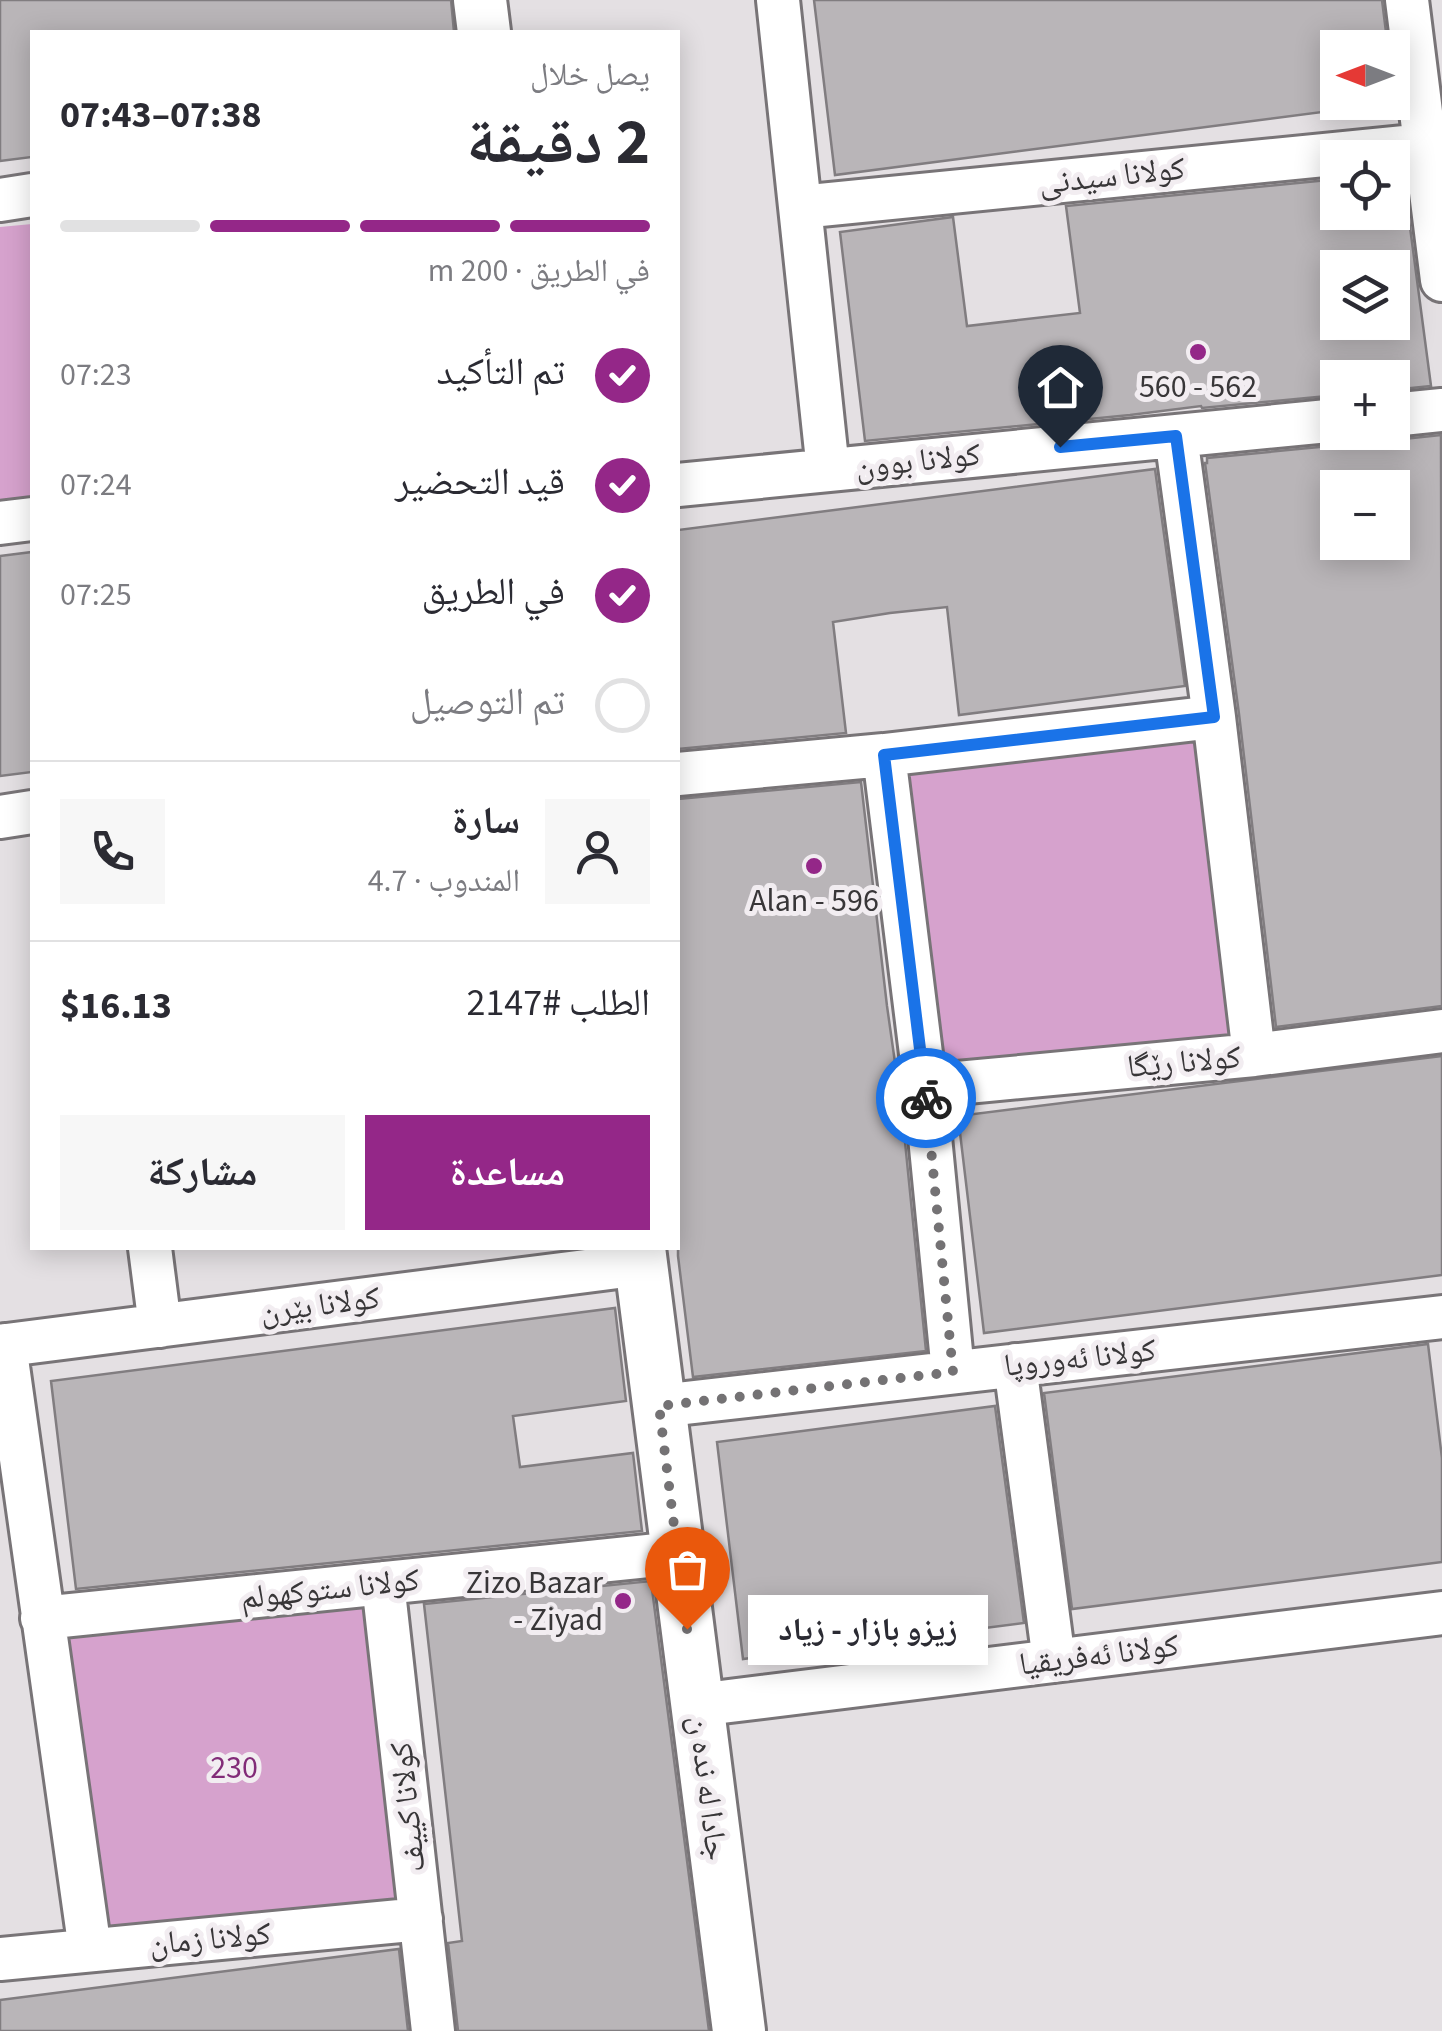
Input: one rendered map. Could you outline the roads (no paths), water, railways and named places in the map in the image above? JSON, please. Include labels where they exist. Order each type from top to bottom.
[{"type":"street","points":[[480,0],[484,30]]},
{"type":"street","points":[[778,0],[828,470]]},
{"type":"street","points":[[1407,0],[1441,257]]},
{"type":"street","name":"كولانا سيدنى","points":[[800,207],[1425,145]]},
{"type":"street","points":[[0,200],[30,195]]},
{"type":"street","points":[[1410,413],[1442,410]]},
{"type":"street","name":"كولانا بوون","points":[[680,486],[1320,422]]},
{"type":"street","points":[[1176,436],[1254,1055]]},
{"type":"street","points":[[0,523],[30,519]]},
{"type":"street","points":[[680,774],[1214,717]]},
{"type":"street","points":[[884,755],[925,1086],[953,1372]]},
{"type":"street","points":[[0,817],[30,812]]},
{"type":"street","name":"كولانا رێگا","points":[[925,1086],[1254,1055],[1442,1030]]},
{"type":"street","points":[[150,1250],[160,1326]]},
{"type":"street","name":"كولانا بێرن","points":[[3,1345],[640,1256]]},
{"type":"street","name":"جادا له نده ن","points":[[640,1256],[740,2031]]},
{"type":"street","name":"كولانا ئه‌وروپا","points":[[659,1406],[1442,1318]]},
{"type":"street","points":[[3,1345],[90,1950]]},
{"type":"street","points":[[1015,1365],[1054,1660]]},
{"type":"street","name":"كولانا ستوكهولم","points":[[42,1618],[678,1553]]},
{"type":"street","name":"كولانا كييف","points":[[383,1584],[433,2031]]},
{"type":"street","name":"كولانا ئه‌فریقیا","points":[[697,1704],[1442,1613]]},
{"type":"street","name":"كولانا زمان","points":[[0,1959],[421,1918]]},
{"type":"place","name":"560 - 562","points":[[1198,352]]},
{"type":"place","name":"Alan - 596","points":[[814,866]]},
{"type":"place","name":"Zizo Bazar - Ziyad","points":[[623,1601]]},
{"type":"place","name":"زيزو بازار - زياد","points":[[687,1629]]},
{"type":"park label","name":"230","points":[[234,1768]]}]
